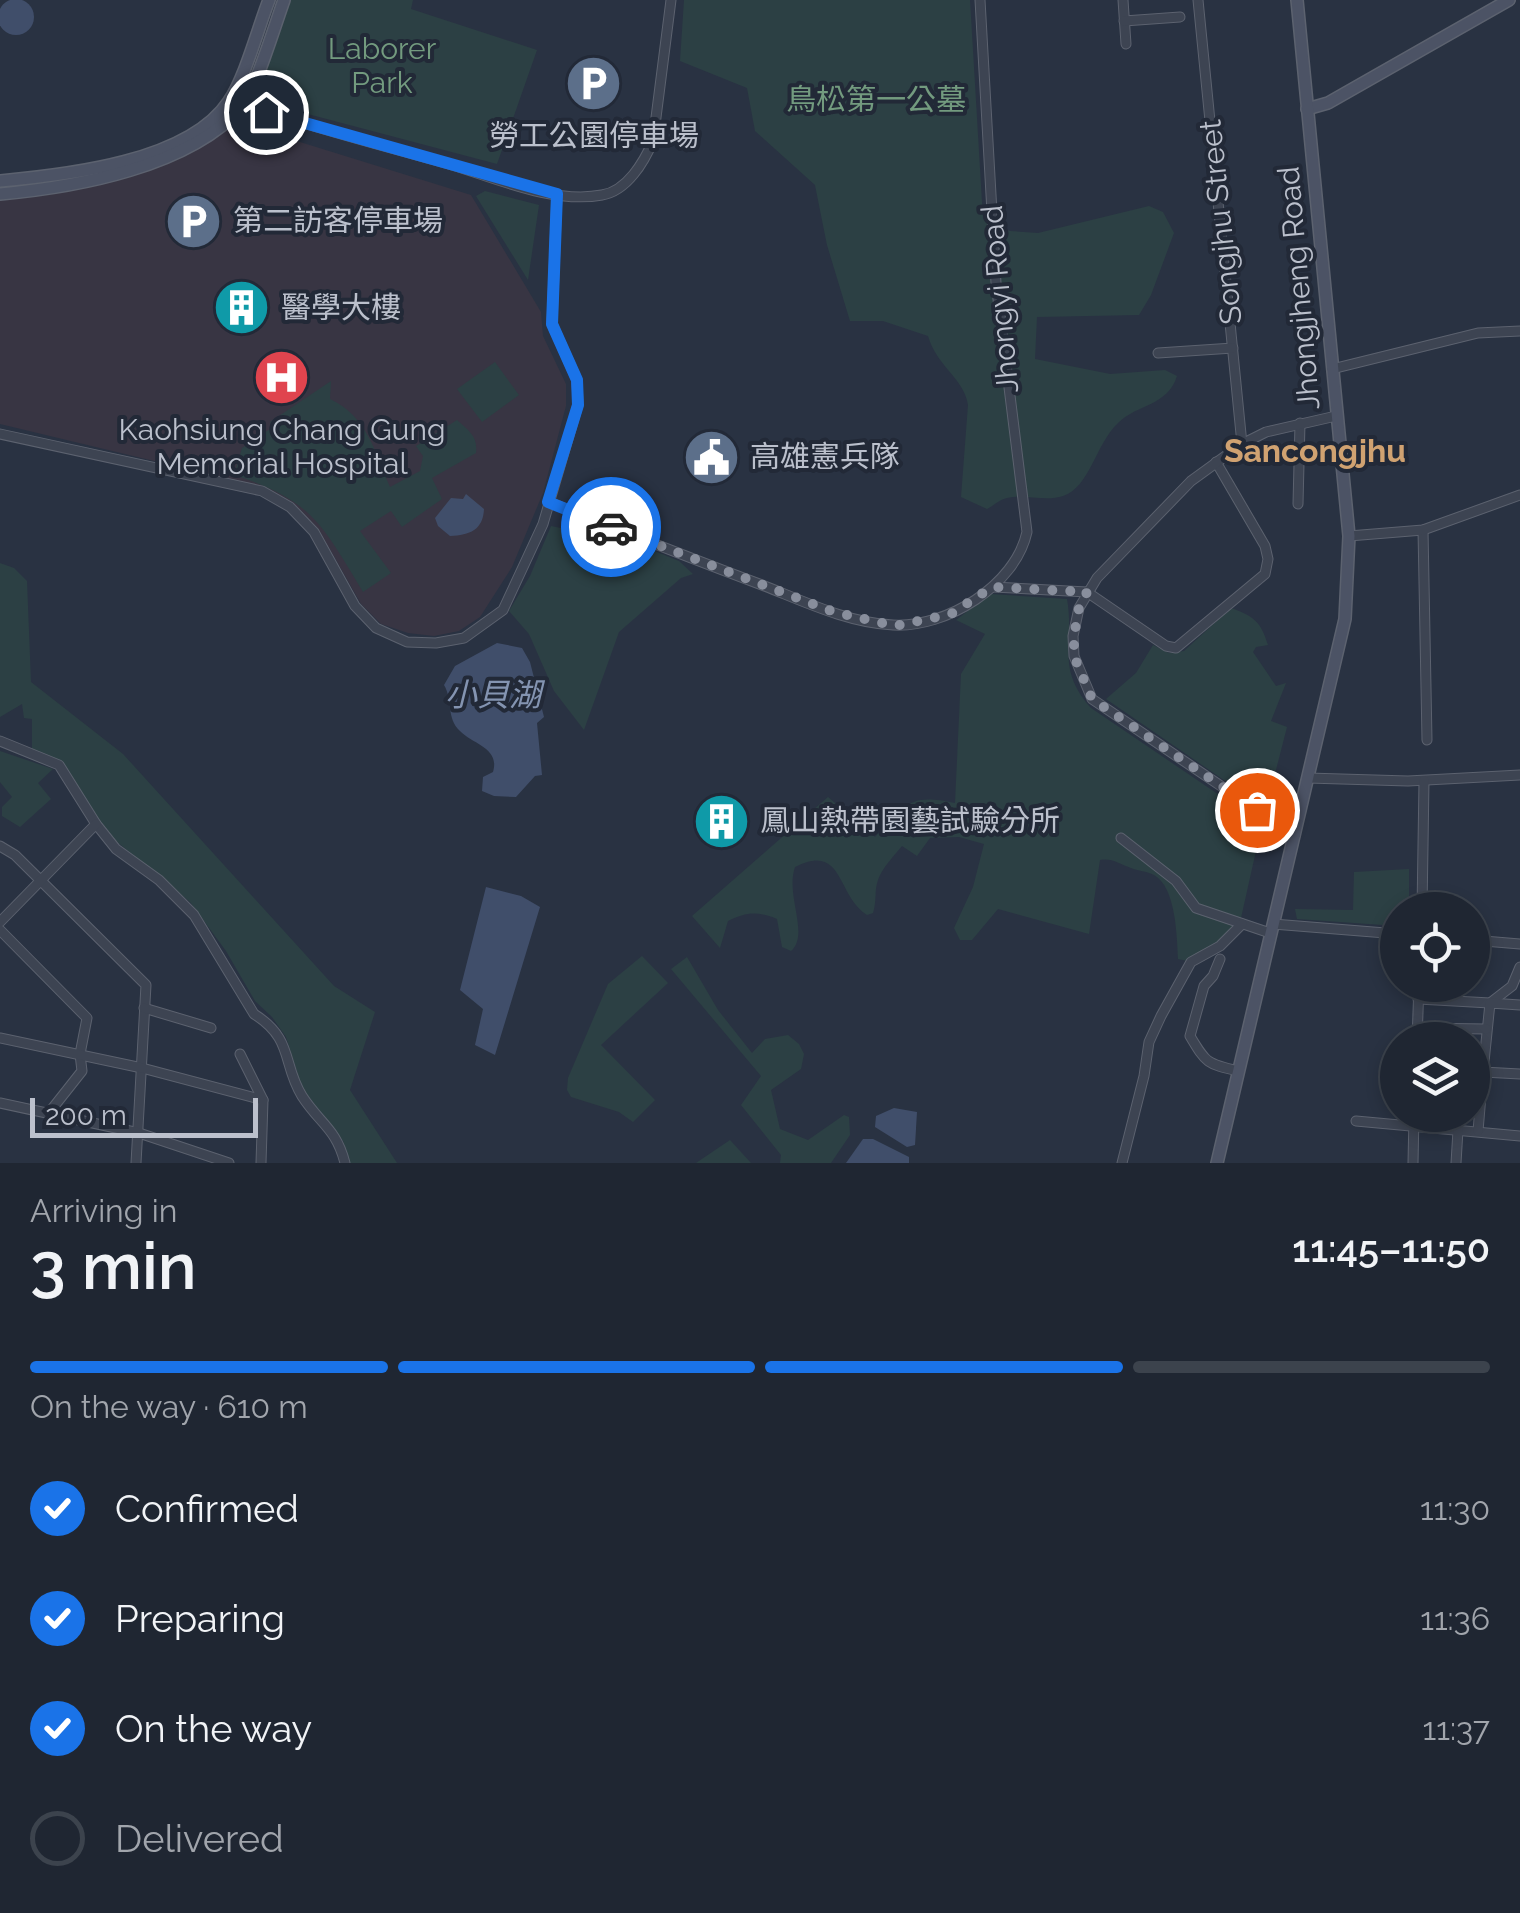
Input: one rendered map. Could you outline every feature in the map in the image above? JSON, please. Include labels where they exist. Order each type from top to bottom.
[{"type":"main road","points":[[0,181],[49,176],[159,150],[207,123],[231,100],[269,0]]},
{"type":"main road","points":[[0,194],[131,170],[204,139],[245,105],[284,0]]},
{"type":"main road","name":"Jhongjheng Road","points":[[1216,1163],[1346,619],[1348,536],[1296,0]]},
{"type":"main road","points":[[1307,110],[1328,103],[1509,0]]},
{"type":"street","points":[[231,100],[557,194],[605,195],[630,178],[645,160],[653,141],[671,0]]},
{"type":"street","name":"Jhongyi Road","points":[[980,0],[996,283],[1026,532],[1016,560],[992,587]]},
{"type":"street","points":[[1123,0],[1126,44]]},
{"type":"street","name":"Songjhu Street","points":[[1198,0],[1242,444]]},
{"type":"street","points":[[1124,20],[1180,17]]},
{"type":"street","points":[[0,434],[262,492],[290,506],[314,532],[356,606],[376,628],[406,642],[436,643],[464,638],[503,610],[526,564],[578,405],[577,380],[552,324],[557,194]]},
{"type":"street","points":[[1332,369],[1478,332],[1520,331]]},
{"type":"street","points":[[1158,353],[1233,348]]},
{"type":"street","points":[[1295,836],[1092,699],[1074,656],[1076,622],[1087,592],[1191,481],[1242,444],[1266,432],[1336,416]]},
{"type":"street","points":[[1298,504],[1300,422]]},
{"type":"street","points":[[548,502],[798,599],[866,621],[895,626],[928,621],[951,614],[992,587],[1087,592],[1166,646],[1176,648],[1265,574],[1268,559],[1264,546],[1216,462]]},
{"type":"street","points":[[1348,536],[1423,530],[1520,495]]},
{"type":"street","points":[[1423,530],[1427,740]]},
{"type":"street","points":[[0,740],[59,766],[116,849],[159,880],[194,915],[254,1014],[286,1044],[298,1088],[340,1140],[345,1163]]},
{"type":"street","points":[[1308,778],[1424,780],[1520,775]]},
{"type":"street","points":[[1422,892],[1424,780]]},
{"type":"street","points":[[0,922],[96,824]]},
{"type":"street","points":[[1121,838],[1176,881],[1196,908],[1242,924],[1271,928],[1380,933]]},
{"type":"street","points":[[0,846],[15,854],[146,985],[136,1163]]},
{"type":"street","points":[[1122,1163],[1144,1076],[1148,1042],[1161,1016],[1190,962],[1220,946],[1242,924]]},
{"type":"street","points":[[0,930],[87,1018],[80,1054],[82,1070],[48,1114]]},
{"type":"street","points":[[1490,942],[1520,944]]},
{"type":"street","points":[[1220,958],[1204,986],[1190,1036],[1211,1065],[1238,1071]]},
{"type":"street","points":[[1487,1022],[1490,1002],[1512,986],[1520,968]]},
{"type":"street","points":[[1490,1002],[1520,1005]]},
{"type":"street","points":[[144,1008],[211,1028]]},
{"type":"street","points":[[0,1038],[142,1068],[263,1100]]},
{"type":"street","points":[[240,1054],[263,1100],[261,1163]]},
{"type":"street","points":[[1490,1072],[1520,1074]]},
{"type":"street","points":[[0,1103],[139,1133],[229,1163]]},
{"type":"street","points":[[1356,1121],[1380,1121]]},
{"type":"street","points":[[1413,1163],[1414,1132]]},
{"type":"street","points":[[1456,1163],[1458,1132]]},
{"type":"street","points":[[1486,1132],[1520,1136]]},
{"type":"shaded area","name":"Kaohsiung Chang Gung Memorial Hospital","points":[[239,123],[471,195],[541,312],[543,336],[566,384],[566,406],[543,493],[512,567],[480,617],[459,631],[434,636],[381,624],[361,604],[319,530],[295,505],[266,488],[0,424],[0,199],[133,174]]},
{"type":"green space","name":"Laborer Park","points":[[291,0],[413,0],[411,9],[537,50],[497,164],[270,104],[258,88]]},
{"type":"green space","name":"鳥松第一公墓","points":[[684,0],[970,0],[983,219],[1010,231],[1038,233],[1149,206],[1163,212],[1174,233],[1151,295],[1139,315],[1037,317],[1035,359],[1110,374],[1165,370],[1177,376],[1167,393],[1118,423],[1072,491],[1056,498],[1007,498],[987,509],[961,497],[968,405],[961,387],[937,356],[928,336],[883,321],[850,321],[827,245],[815,185],[755,131],[747,88],[680,61]]},
{"type":"green space","points":[[485,191],[539,205],[528,280],[476,196]]},
{"type":"green space","points":[[495,362],[519,395],[482,422],[457,389]]},
{"type":"green space","points":[[331,381],[330,399],[361,425],[390,487],[420,471],[423,456],[416,446],[457,420],[476,442],[476,453],[432,478],[442,499],[402,527],[391,511],[360,531],[391,573],[363,592],[312,517],[281,494],[234,475],[242,448],[273,427],[270,422]]},
{"type":"green space","points":[[551,526],[610,538],[613,534],[679,561],[693,574],[681,578],[619,632],[584,730],[554,691],[529,634],[509,611],[530,576]]},
{"type":"green space","points":[[0,563],[14,568],[27,581],[31,682],[123,754],[334,986],[375,1012],[350,1090],[397,1163],[348,1163],[343,1141],[302,1088],[286,1037],[255,1001],[226,951],[190,902],[105,832],[61,764],[32,750],[32,719],[24,718],[22,704],[0,717]]},
{"type":"green space","points":[[990,594],[1067,599],[1070,668],[1080,694],[1091,708],[1262,824],[1241,918],[1214,947],[1188,961],[1178,959],[1174,913],[1161,881],[1151,874],[1100,860],[1089,934],[998,909],[972,940],[960,940],[954,928],[973,887],[984,844],[959,837],[930,838],[917,856],[902,846],[888,862],[878,880],[873,913],[867,915],[857,906],[831,866],[811,861],[795,867],[793,890],[798,935],[791,951],[782,947],[777,919],[758,914],[728,921],[720,948],[692,916],[828,797],[875,837],[909,804],[927,800],[955,803],[961,674],[985,634],[956,620]]},
{"type":"green space","points":[[1231,608],[1259,625],[1268,645],[1256,647],[1253,652],[1276,686],[1286,683],[1271,721],[1287,727],[1266,809],[1106,699],[1136,673],[1153,645],[1169,653],[1184,651]]},
{"type":"green space","points":[[0,751],[53,769],[38,783],[51,799],[20,827],[2,816],[2,807],[12,797],[0,782]]},
{"type":"green space","points":[[1409,869],[1409,892],[1380,892],[1380,925],[1297,919],[1295,909],[1353,910],[1354,872]]},
{"type":"green space","points":[[642,956],[668,983],[601,1045],[655,1100],[633,1122],[619,1112],[571,1097],[567,1090],[568,1078],[608,984]]},
{"type":"green space","points":[[687,957],[718,1010],[752,1053],[765,1039],[788,1035],[799,1044],[804,1054],[801,1069],[771,1090],[780,1129],[808,1140],[844,1115],[849,1117],[850,1135],[831,1163],[780,1163],[781,1155],[741,1105],[761,1076],[671,969]]},
{"type":"green space","points":[[730,1140],[751,1163],[696,1163]]},
{"type":"water","points":[[9,1],[23,1],[32,10],[32,24],[23,33],[9,33],[0,24],[0,10]]},
{"type":"water","points":[[466,494],[484,509],[481,522],[469,533],[450,536],[435,518],[451,498],[463,499]]},
{"type":"water","name":"小貝湖","points":[[497,643],[522,648],[530,662],[544,717],[537,723],[542,775],[535,776],[516,797],[482,791],[483,777],[493,772],[493,757],[456,726],[444,685],[455,666]]},
{"type":"water","points":[[486,887],[521,896],[540,907],[495,1055],[475,1045],[483,1009],[460,990]]},
{"type":"water","points":[[894,1108],[917,1112],[915,1145],[907,1147],[875,1127],[876,1116]]},
{"type":"water","points":[[863,1139],[873,1139],[909,1157],[909,1163],[846,1163]]},
{"type":"way so far","points":[[611,527],[834,612],[895,626],[951,614],[992,587],[1087,592],[1079,608],[1074,656],[1092,699],[1257,810]]},
{"type":"place","name":"勞工公園停車場","points":[[594,83]]},
{"type":"place","name":"第二訪客停車場","points":[[194,221]]},
{"type":"place","name":"醫學大樓","points":[[242,308]]},
{"type":"place","name":"Kaohsiung Chang Gung Memorial Hospital","points":[[282,377]]},
{"type":"place","name":"高雄憲兵隊","points":[[711,457]]},
{"type":"place","name":"鳳山熱帶園藝試驗分所","points":[[721,821]]},
{"type":"district","name":"Sancongjhu","points":[[1315,451]]},
{"type":"route","points":[[266,112],[557,194],[552,324],[577,380],[578,405],[548,502],[611,527]]}]
